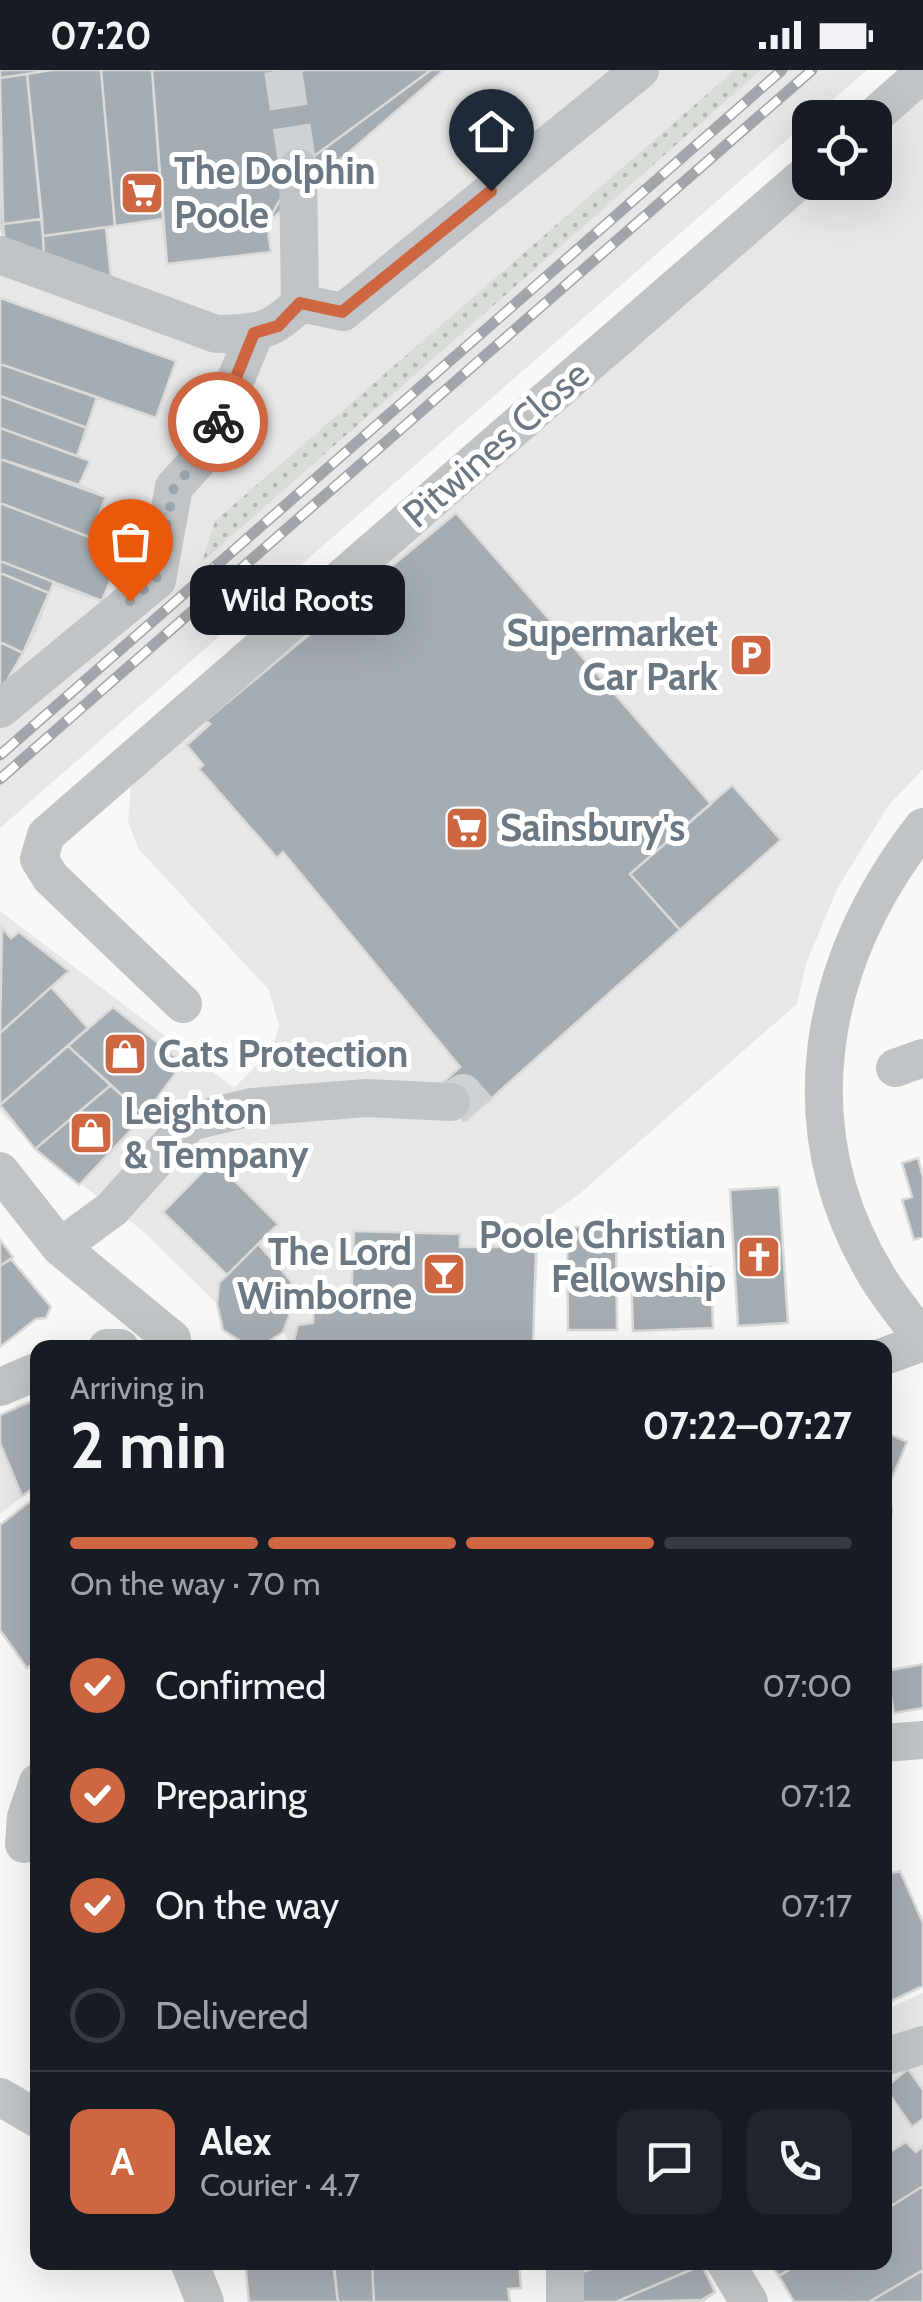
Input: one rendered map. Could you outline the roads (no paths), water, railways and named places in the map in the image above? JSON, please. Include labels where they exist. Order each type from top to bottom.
[{"type":"street","points":[[300,303],[342,312],[640,70]]},
{"type":"street","points":[[892,101],[923,74]]},
{"type":"street","points":[[0,255],[216,334],[254,333],[278,326],[300,303],[298,168]]},
{"type":"street","name":"Pitwines Close","points":[[183,1004],[50,878],[38,858],[46,835],[792,186]]},
{"type":"street","points":[[0,709],[156,580],[174,487],[205,453],[254,333]]},
{"type":"street","points":[[892,1353],[923,1341],[877,1276],[852,1220],[820,1102],[831,1007],[846,961],[894,864],[923,828]]},
{"type":"street","points":[[60,1247],[112,1209],[190,1122],[252,1107],[366,1098],[451,1102]]},
{"type":"street","points":[[0,1170],[60,1247],[172,1339]]},
{"type":"street","points":[[0,1387],[30,1374]]},
{"type":"street","points":[[892,1742],[923,1740]]},
{"type":"street","points":[[20,1849],[30,1805]]},
{"type":"street","points":[[892,2056],[923,2045]]},
{"type":"street","points":[[0,2097],[30,2114]]},
{"type":"street","points":[[192,2270],[205,2302]]},
{"type":"street","points":[[564,2270],[565,2302]]},
{"type":"street","points":[[730,2270],[750,2302]]},
{"type":"tunnel","points":[[283,70],[298,168]]},
{"type":"tunnel","points":[[451,1102],[463,1093],[478,1110]]},
{"type":"railway","points":[[0,755],[782,70]]},
{"type":"railway","points":[[0,779],[812,70]]},
{"type":"place","name":"The Dolphin Poole","points":[[142,193]]},
{"type":"place","name":"Wild Roots","points":[[130,601]]},
{"type":"place","name":"Supermarket Car Park","points":[[751,655]]},
{"type":"place","name":"Sainsbury's","points":[[467,828]]},
{"type":"place","name":"Cats Protection","points":[[125,1054]]},
{"type":"place","name":"Leighton & Tempany","points":[[91,1133]]},
{"type":"place","name":"Poole Christian Fellowship","points":[[759,1257]]},
{"type":"place","name":"The Lord Wimborne","points":[[444,1274]]}]
